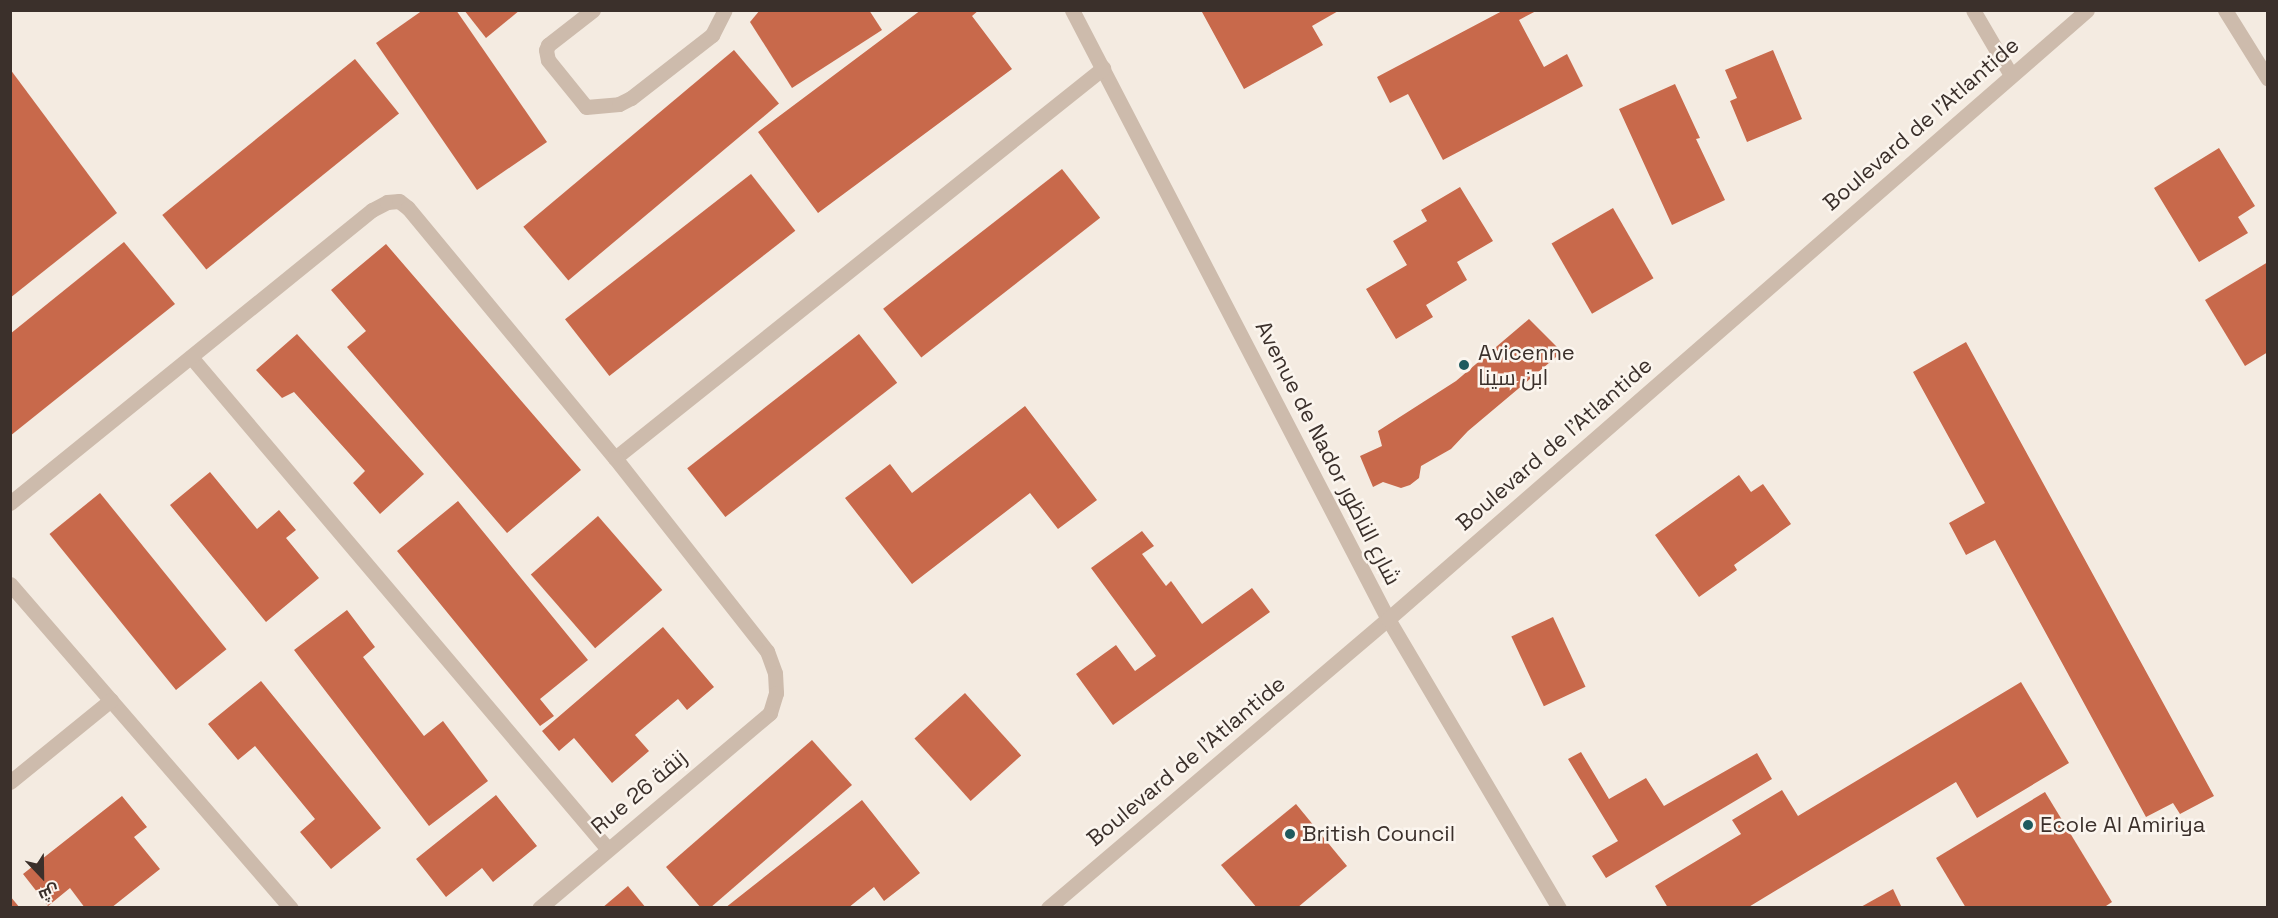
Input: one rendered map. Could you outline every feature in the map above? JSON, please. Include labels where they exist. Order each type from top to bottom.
[{"type":"street","points":[[593,10],[548,45],[546,50],[548,60],[586,107],[618,104],[631,98],[712,35],[725,10]]},
{"type":"street","name":"Avenue de Nador شارع الناظور","points":[[1072,10],[1388,619],[1559,908]]},
{"type":"street","points":[[1973,10],[2010,75]]},
{"type":"street","name":"Boulevard de l'Atlantide","points":[[1048,908],[1388,619],[2087,10]]},
{"type":"street","points":[[2225,10],[2268,80]]},
{"type":"street","points":[[10,502],[372,210],[387,202],[399,201],[408,208],[615,458],[1103,68]]},
{"type":"street","points":[[191,357],[607,848]]},
{"type":"street","name":"Rue 26 زنقة","points":[[539,908],[607,848],[770,713],[777,693],[775,673],[767,651],[615,458]]},
{"type":"street","points":[[10,584],[291,908]]},
{"type":"street","points":[[10,782],[111,700]]},
{"type":"building","points":[[423,10],[456,10],[547,142],[477,190],[376,43]]},
{"type":"building","points":[[464,10],[520,10],[486,38]]},
{"type":"building","points":[[760,10],[869,10],[882,30],[792,88],[750,22]]},
{"type":"building","points":[[921,10],[979,10],[972,16],[1012,69],[818,213],[758,132]]},
{"type":"building","points":[[1204,10],[1340,10],[1312,26],[1323,45],[1244,89],[1202,12]]},
{"type":"building","points":[[1504,10],[1538,10],[1519,20],[1544,67],[1567,54],[1583,86],[1443,160],[1408,94],[1390,103],[1377,77]]},
{"type":"building","points":[[734,50],[779,104],[568,280],[523,227]]},
{"type":"building","points":[[1773,50],[1802,119],[1747,142],[1730,101],[1737,98],[1725,70]]},
{"type":"building","points":[[355,59],[399,113],[206,269],[162,215]]},
{"type":"building","points":[[10,69],[117,213],[10,298]]},
{"type":"building","points":[[1675,84],[1700,138],[1696,139],[1725,200],[1672,225],[1619,109]]},
{"type":"building","points":[[2219,148],[2255,206],[2238,217],[2248,233],[2199,262],[2154,188]]},
{"type":"building","points":[[1062,169],[1100,218],[921,358],[883,309]]},
{"type":"building","points":[[751,174],[795,231],[609,376],[565,319]]},
{"type":"building","points":[[1460,187],[1493,241],[1457,262],[1467,280],[1426,305],[1433,317],[1396,339],[1366,289],[1407,265],[1393,241],[1427,221],[1421,210]]},
{"type":"building","points":[[1613,208],[1654,278],[1592,314],[1552,244]]},
{"type":"building","points":[[124,242],[175,304],[10,436],[10,334]]},
{"type":"building","points":[[386,244],[581,470],[507,533],[347,347],[366,331],[331,290]]},
{"type":"building","points":[[2268,262],[2268,352],[2245,366],[2205,300]]},
{"type":"building","points":[[1529,319],[1562,352],[1468,431],[1451,449],[1421,466],[1419,478],[1410,485],[1401,488],[1383,482],[1373,487],[1360,456],[1382,446],[1378,431],[1456,381]]},
{"type":"building","points":[[297,334],[424,474],[380,514],[353,483],[365,471],[294,392],[282,398],[256,370]]},
{"type":"building","points":[[859,334],[897,383],[725,517],[687,468]]},
{"type":"building","points":[[1966,342],[2214,796],[2180,814],[2173,803],[2146,817],[1995,540],[1966,555],[1949,523],[1985,503],[1913,372]]},
{"type":"building","points":[[1025,406],[1097,500],[1058,529],[1030,493],[912,584],[845,498],[890,464],[912,493]]},
{"type":"building","points":[[210,472],[257,529],[279,510],[296,530],[286,538],[319,578],[266,622],[170,505]]},
{"type":"building","points":[[1739,475],[1751,492],[1763,484],[1791,524],[1734,565],[1737,570],[1699,597],[1655,535]]},
{"type":"building","points":[[100,493],[226,649],[176,690],[49,534]]},
{"type":"building","points":[[458,501],[588,660],[540,699],[554,716],[540,726],[397,551]]},
{"type":"building","points":[[598,516],[662,590],[595,648],[531,574]]},
{"type":"building","points":[[1142,531],[1154,546],[1142,554],[1166,586],[1171,581],[1202,624],[1252,588],[1270,612],[1113,725],[1076,674],[1116,645],[1135,671],[1156,656],[1091,568]]},
{"type":"building","points":[[347,610],[375,647],[363,657],[424,736],[443,721],[488,781],[429,826],[294,650]]},
{"type":"building","points":[[1553,617],[1586,687],[1544,706],[1511,636]]},
{"type":"building","points":[[663,627],[714,687],[687,710],[678,699],[635,735],[649,751],[612,783],[574,738],[559,751],[542,731]]},
{"type":"building","points":[[261,681],[381,828],[331,869],[300,832],[315,819],[255,746],[238,760],[208,724]]},
{"type":"building","points":[[2021,682],[2069,763],[1977,818],[1956,782],[1747,908],[1668,908],[1655,886],[1741,834],[1732,820],[1782,790],[1798,816]]},
{"type":"building","points":[[965,693],[1021,755],[971,801],[914,739]]},
{"type":"building","points":[[812,740],[852,785],[710,908],[701,908],[666,867]]},
{"type":"building","points":[[1581,752],[1609,799],[1646,778],[1664,806],[1757,753],[1772,779],[1606,878],[1592,856],[1618,841],[1568,759]]},
{"type":"building","name":"Ecole Al Amiriya","points":[[2045,792],[2112,902],[2103,908],[1966,908],[1936,858]]},
{"type":"building","points":[[496,795],[537,846],[493,882],[482,868],[446,897],[416,859]]},
{"type":"building","points":[[122,796],[147,827],[134,837],[160,869],[111,908],[85,908],[70,888],[48,906],[23,874]]},
{"type":"building","points":[[862,800],[920,873],[884,901],[874,887],[848,908],[725,908]]},
{"type":"building","name":"British Council","points":[[1296,804],[1347,866],[1297,908],[1257,908],[1221,865]]},
{"type":"building","points":[[628,886],[646,908],[602,908]]},
{"type":"building","points":[[1893,889],[1902,908],[1859,908]]},
{"type":"building","points":[[10,896],[20,908],[10,908]]},
{"type":"place","name":"Avicenne ابن سينا","points":[[1464,365]]},
{"type":"place","name":"Ecole Al Amiriya","points":[[2028,825]]},
{"type":"place","name":"British Council","points":[[1290,834]]}]
